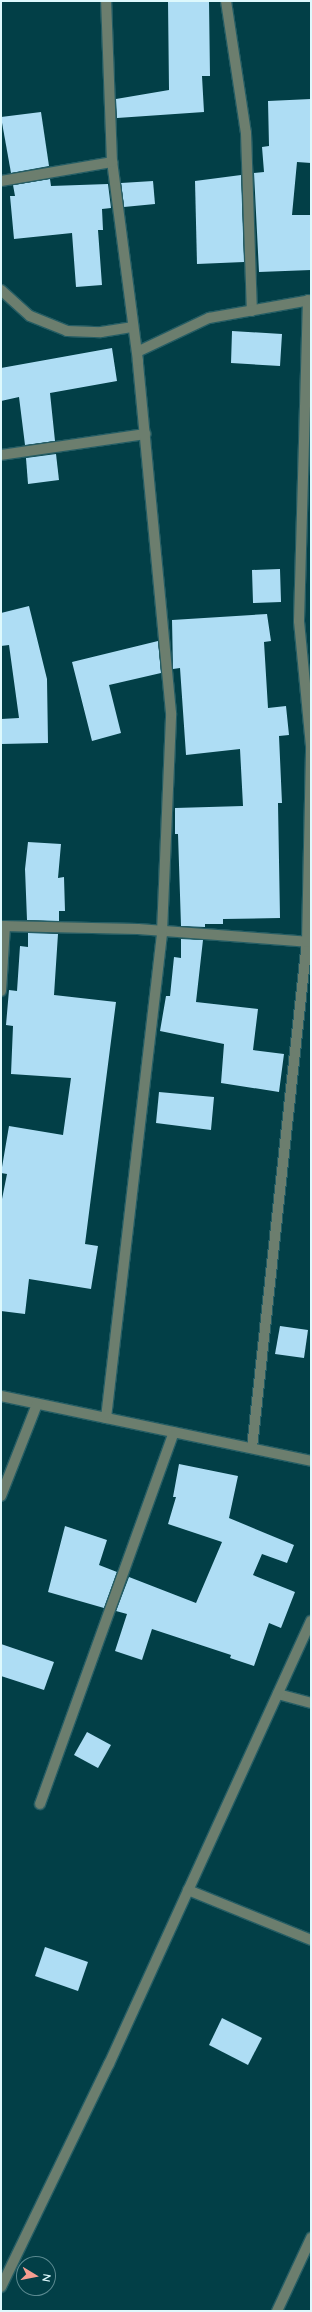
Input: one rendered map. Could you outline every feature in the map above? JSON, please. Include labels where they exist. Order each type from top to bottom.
[{"type":"street","points":[[106,1],[112,162],[132,326],[137,352],[170,713],[162,932],[106,1418]]},
{"type":"street","points":[[226,1],[246,133],[252,311]]},
{"type":"street","points":[[1,181],[112,162]]},
{"type":"street","points":[[1,290],[30,316],[67,331],[101,332],[132,326]]},
{"type":"street","points":[[137,352],[209,318],[310,300],[299,621],[311,746],[309,942],[252,1448]]},
{"type":"street","points":[[1,455],[144,434]]},
{"type":"street","points":[[1,991],[3,926],[138,929],[309,942]]},
{"type":"street","points":[[1,1396],[311,1461]]},
{"type":"street","points":[[1,1496],[37,1404]]},
{"type":"street","points":[[40,1804],[174,1432]]},
{"type":"street","points":[[1,2287],[109,2064],[311,1621]]},
{"type":"street","points":[[278,1694],[311,1703]]},
{"type":"street","points":[[188,1890],[311,1940]]},
{"type":"street","points":[[277,2311],[311,2238]]},
{"type":"building","points":[[168,1],[209,1],[210,76],[202,76],[204,112],[117,118],[116,99],[169,90]]},
{"type":"building","points":[[311,99],[311,163],[297,162],[292,215],[311,215],[311,270],[259,272],[254,173],[264,172],[262,147],[269,146],[268,101]]},
{"type":"building","points":[[41,112],[49,166],[11,173],[1,117]]},
{"type":"building","points":[[241,175],[244,262],[197,264],[195,181]]},
{"type":"building","points":[[50,179],[51,186],[108,184],[111,208],[102,209],[103,230],[98,230],[102,285],[76,287],[72,233],[14,239],[10,196],[15,196],[13,185]]},
{"type":"building","points":[[153,181],[155,204],[124,207],[121,183]]},
{"type":"building","points":[[232,331],[282,334],[280,366],[231,363]]},
{"type":"building","points":[[112,348],[117,381],[50,393],[55,441],[25,445],[19,397],[1,401],[1,368]]},
{"type":"building","points":[[56,454],[59,480],[28,484],[26,458]]},
{"type":"building","points":[[280,569],[281,602],[253,603],[252,570]]},
{"type":"building","points":[[29,606],[47,679],[48,743],[1,744],[1,719],[19,718],[9,645],[1,646],[1,613]]},
{"type":"building","points":[[267,614],[271,641],[264,642],[268,708],[286,706],[289,735],[279,736],[282,803],[278,803],[280,918],[223,919],[223,924],[205,924],[205,927],[181,926],[178,834],[175,834],[175,808],[243,806],[240,749],[186,755],[180,668],[173,669],[172,620]]},
{"type":"building","points":[[158,641],[161,673],[109,685],[121,733],[92,741],[72,662]]},
{"type":"building","points":[[28,842],[61,844],[58,878],[64,877],[65,911],[59,911],[59,921],[27,920],[25,869]]},
{"type":"building","points":[[28,933],[58,934],[54,995],[116,1002],[85,1244],[98,1246],[91,1289],[29,1279],[25,1314],[1,1311],[1,1204],[7,1174],[1,1173],[9,1126],[63,1135],[71,1078],[11,1074],[13,1026],[6,1025],[9,990],[17,991],[20,946],[28,947]]},
{"type":"building","points":[[181,939],[203,940],[196,1002],[258,1009],[253,1050],[284,1054],[279,1092],[221,1083],[224,1044],[160,1031],[166,996],[170,996],[174,957],[181,958]]},
{"type":"building","points":[[159,1092],[214,1097],[211,1130],[156,1123]]},
{"type":"building","points":[[280,1326],[308,1330],[304,1358],[275,1354]]},
{"type":"building","points":[[179,1464],[238,1476],[229,1518],[294,1545],[287,1563],[262,1554],[253,1575],[295,1592],[281,1628],[269,1623],[254,1666],[230,1658],[231,1655],[152,1629],[142,1660],[115,1651],[127,1614],[116,1611],[129,1577],[196,1603],[222,1542],[168,1524],[176,1497],[173,1497]]},
{"type":"building","points":[[65,1526],[107,1540],[99,1565],[117,1572],[104,1608],[48,1592]]},
{"type":"building","points":[[1,1644],[54,1662],[44,1690],[1,1676]]},
{"type":"building","points":[[87,1732],[111,1745],[98,1768],[74,1755]]},
{"type":"building","points":[[45,1947],[88,1962],[78,1991],[35,1976]]},
{"type":"building","points":[[222,2018],[262,2038],[248,2065],[209,2045]]}]
